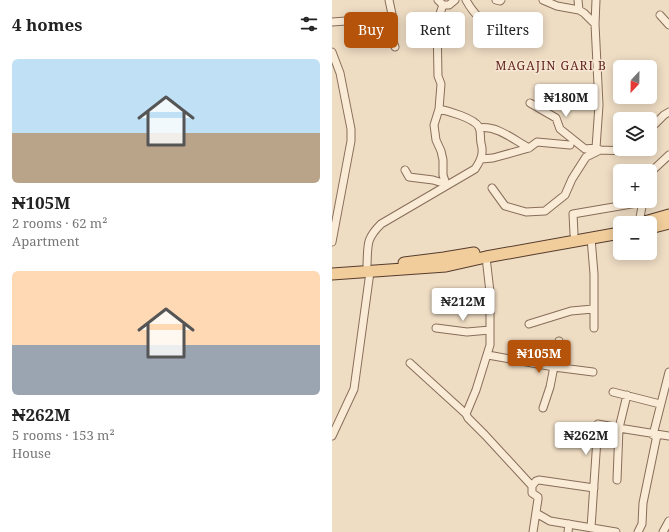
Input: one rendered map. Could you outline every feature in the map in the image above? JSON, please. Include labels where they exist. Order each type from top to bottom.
[{"type":"main road","points":[[657,218],[669,215]]},
{"type":"main road","points":[[657,226],[669,223]]},
{"type":"main road","points":[[400,266],[613,228]]},
{"type":"main road","points":[[332,274],[400,266],[446,266],[486,257],[613,234]]},
{"type":"main road","points":[[332,267],[374,268]]},
{"type":"street","points":[[389,0],[392,12]]},
{"type":"street","points":[[446,184],[443,175],[443,160],[436,140],[434,126],[439,109],[441,84],[438,76],[437,22],[440,2],[449,5],[455,0]]},
{"type":"street","points":[[466,0],[473,12]]},
{"type":"street","points":[[496,0],[501,0]]},
{"type":"street","points":[[544,0],[557,6],[579,10],[595,24]]},
{"type":"street","points":[[578,0],[579,10]]},
{"type":"street","points":[[596,0],[595,24],[599,105],[598,149]]},
{"type":"street","points":[[660,15],[669,25]]},
{"type":"street","points":[[332,22],[344,21]]},
{"type":"street","points":[[332,52],[340,72],[351,129],[351,141],[332,242]]},
{"type":"street","points":[[530,103],[556,118],[560,129],[585,149],[613,150]]},
{"type":"street","points":[[332,436],[354,389],[374,268],[368,245],[371,234],[381,224],[434,193],[446,184],[474,169],[481,159],[483,150],[479,128],[474,122],[439,109]]},
{"type":"street","points":[[657,122],[664,114],[669,112]]},
{"type":"street","points":[[479,128],[487,126],[495,129],[528,148]]},
{"type":"street","points":[[481,159],[493,158],[528,148],[537,142],[570,145]]},
{"type":"street","points":[[492,188],[505,206],[526,212],[545,211],[565,195],[572,179],[586,158],[598,149]]},
{"type":"street","points":[[657,165],[669,155]]},
{"type":"street","points":[[405,170],[409,177],[433,180],[446,184]]},
{"type":"street","points":[[574,234],[573,214],[613,207]]},
{"type":"street","points":[[591,238],[594,274],[594,328]]},
{"type":"street","points":[[466,414],[476,390],[490,345],[490,292],[486,257]]},
{"type":"street","points":[[529,324],[571,311],[593,308]]},
{"type":"street","points":[[436,328],[466,332],[490,330]]},
{"type":"street","points":[[543,408],[550,387],[559,341]]},
{"type":"street","points":[[488,355],[554,367],[593,372]]},
{"type":"street","points":[[410,363],[466,414],[468,418],[532,486]]},
{"type":"street","points":[[638,532],[642,524],[660,404],[669,372]]},
{"type":"street","points":[[613,392],[660,404]]},
{"type":"street","points":[[617,480],[619,428],[627,395]]},
{"type":"street","points":[[591,528],[597,425],[599,423],[655,435],[669,436]]},
{"type":"street","points":[[533,532],[538,497],[532,493],[532,486],[536,481],[539,480],[594,488]]},
{"type":"street","points":[[536,513],[550,521],[616,532]]},
{"type":"street","points":[[663,532],[669,521]]},
{"type":"street","points":[[568,532],[569,524]]},
{"type":"district","name":"MAGAJIN GARI B","points":[[551,65]]}]
